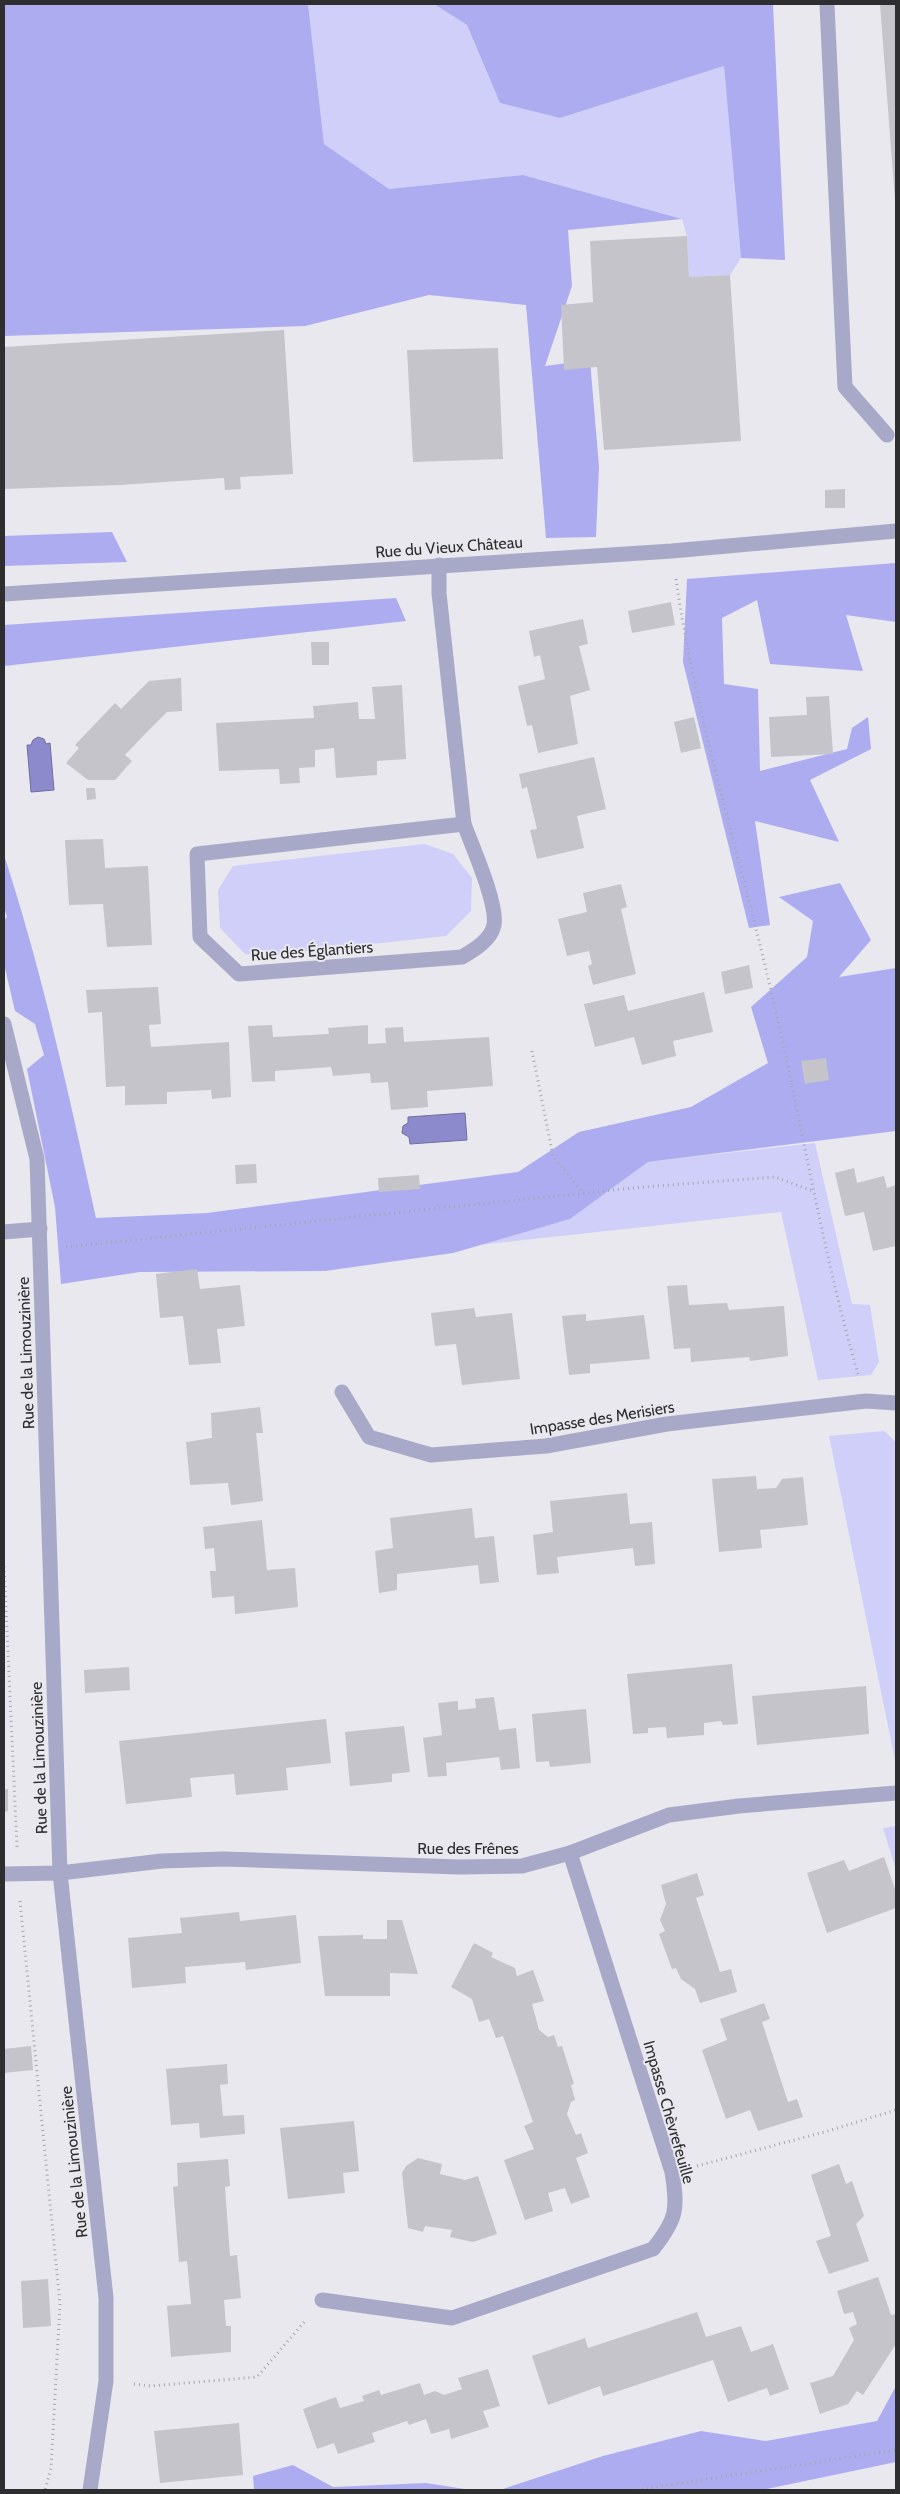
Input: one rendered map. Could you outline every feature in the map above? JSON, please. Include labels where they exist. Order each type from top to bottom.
[{"type":"street","points":[[827,5],[845,387],[887,435]]},
{"type":"street","name":"Rue du Vieux Château","points":[[4,594],[123,588],[439,565],[672,551],[896,532]]},
{"type":"street","name":"Rue des Églantiers","points":[[439,565],[439,593],[464,824],[489,891],[494,925],[480,946],[462,957],[239,974],[200,937],[197,854],[464,824]]},
{"type":"street","name":"Rue de la Limouzinière","points":[[4,1024],[37,1159],[60,1873],[106,2298],[106,2381],[90,2490]]},
{"type":"street","points":[[4,1232],[40,1229]]},
{"type":"street","name":"Impasse des Merisiers","points":[[342,1392],[369,1437],[431,1455],[546,1446],[667,1424],[866,1401],[896,1403]]},
{"type":"street","name":"Rue des Frênes","points":[[11,1874],[60,1873],[162,1861],[223,1859],[449,1867],[522,1866],[570,1853],[669,1815],[739,1806],[896,1793]]},
{"type":"street","name":"Impasse Chèvrefeuille","points":[[322,2300],[452,2318],[653,2249],[669,2230],[677,2204],[672,2172],[570,1853]]},
{"type":"path","points":[[672,551],[685,640],[769,980],[838,1308],[866,1401]]},
{"type":"path","points":[[532,1051],[553,1156],[583,1193]]},
{"type":"path","points":[[40,1247],[81,1247],[583,1193],[775,1177],[814,1192]]},
{"type":"path","points":[[4,1566],[11,1874],[60,2304],[51,2468],[45,2490]]},
{"type":"path","points":[[672,2172],[828,2131],[896,2110]]},
{"type":"path","points":[[106,2381],[150,2386],[257,2377],[322,2300]]},
{"type":"path","points":[[636,2490],[896,2450]]},
{"type":"shaded area","points":[[4,4],[308,4],[324,144],[389,189],[523,175],[682,219],[568,230],[572,286],[545,366],[590,360],[599,467],[596,537],[546,538],[526,305],[429,295],[305,326],[4,336]]},
{"type":"shaded area","points":[[308,4],[434,4],[467,25],[500,103],[560,118],[724,66],[741,258],[730,275],[689,277],[687,236],[682,219],[523,175],[389,189],[324,144]]},
{"type":"shaded area","points":[[434,4],[773,4],[785,260],[741,258],[724,66],[560,118],[500,103],[467,25]]},
{"type":"shaded area","points":[[112,532],[127,562],[4,566],[4,536]]},
{"type":"shaded area","points":[[896,563],[896,622],[846,615],[863,671],[770,664],[757,600],[722,618],[724,684],[758,689],[760,771],[847,749],[852,728],[868,717],[871,749],[810,780],[839,842],[755,821],[770,925],[749,928],[683,662],[687,579]]},
{"type":"shaded area","points":[[396,598],[406,621],[4,666],[4,625]]},
{"type":"shaded area","points":[[38,737],[44,739],[46,744],[50,743],[54,790],[31,792],[27,745],[31,745],[33,740]]},
{"type":"shaded area","points":[[425,844],[453,854],[472,878],[471,911],[446,936],[262,956],[245,954],[220,928],[218,890],[233,866]]},
{"type":"shaded area","points":[[4,855],[43,990],[96,1218],[207,1213],[518,1172],[579,1132],[691,1107],[768,1063],[751,1007],[807,957],[813,921],[779,897],[840,883],[871,940],[839,977],[896,968],[896,1131],[648,1162],[570,1219],[453,1253],[325,1271],[140,1272],[61,1284],[55,1207],[27,1069],[44,1055],[35,1024],[15,1011],[4,964],[4,920],[7,917],[4,907]]},
{"type":"shaded area","points":[[465,1113],[467,1140],[410,1144],[409,1137],[402,1133],[403,1126],[408,1123],[408,1117]]},
{"type":"shaded area","points":[[815,1143],[852,1304],[870,1305],[879,1362],[871,1375],[818,1380],[781,1212],[479,1245],[570,1219],[648,1162]]},
{"type":"shaded area","points":[[884,1431],[896,1442],[896,1765],[829,1436]]},
{"type":"shaded area","points":[[896,1826],[896,1870],[883,1828]]},
{"type":"shaded area","points":[[896,2386],[896,2462],[762,2490],[500,2490],[603,2456],[701,2431],[766,2441],[877,2421]]},
{"type":"shaded area","points":[[293,2465],[333,2487],[426,2483],[471,2490],[254,2490],[253,2476]]},
{"type":"building","points":[[880,4],[896,4],[896,201],[895,201]]},
{"type":"building","points":[[687,236],[689,277],[730,275],[741,441],[604,450],[597,367],[564,370],[561,305],[593,302],[590,241]]},
{"type":"building","points":[[284,330],[293,474],[240,477],[241,489],[225,490],[224,478],[120,485],[4,489],[4,347]]},
{"type":"building","points":[[498,348],[503,459],[413,462],[407,350]]},
{"type":"building","points":[[845,489],[845,508],[825,508],[825,490]]},
{"type":"building","points":[[671,602],[675,625],[632,633],[628,611]]},
{"type":"building","points":[[583,619],[588,644],[579,646],[590,690],[570,696],[578,744],[538,753],[532,725],[527,726],[518,686],[545,679],[540,655],[534,657],[529,631]]},
{"type":"building","points":[[311,642],[329,642],[329,665],[312,665]]},
{"type":"building","points":[[181,678],[182,711],[167,712],[146,733],[125,755],[132,761],[115,780],[88,780],[66,763],[79,748],[75,745],[115,703],[121,709],[149,681]]},
{"type":"building","points":[[402,685],[406,759],[377,761],[377,775],[336,778],[334,748],[315,750],[315,767],[299,768],[300,783],[280,784],[279,769],[219,771],[216,723],[314,718],[313,706],[358,702],[359,719],[375,719],[372,687]]},
{"type":"building","points":[[829,696],[833,754],[771,757],[769,717],[807,715],[806,697]]},
{"type":"building","points":[[694,717],[701,748],[681,753],[674,722]]},
{"type":"building","points":[[594,757],[606,809],[577,816],[584,848],[537,859],[530,830],[537,829],[527,787],[522,789],[519,774]]},
{"type":"building","points":[[86,788],[95,788],[96,799],[87,800]]},
{"type":"building","points":[[103,839],[105,868],[148,866],[152,945],[107,947],[103,904],[69,905],[65,840]]},
{"type":"building","points":[[621,884],[627,907],[621,909],[636,974],[593,985],[588,966],[592,964],[589,951],[567,956],[558,919],[587,912],[583,893]]},
{"type":"building","points":[[749,965],[753,988],[725,994],[721,972]]},
{"type":"building","points":[[158,987],[161,1024],[149,1025],[151,1047],[229,1042],[231,1097],[212,1099],[211,1090],[167,1092],[167,1104],[125,1105],[125,1086],[106,1087],[102,1012],[88,1013],[86,990]]},
{"type":"building","points":[[704,992],[713,1032],[673,1041],[676,1056],[642,1065],[634,1037],[595,1047],[584,1004],[624,995],[628,1011]]},
{"type":"building","points":[[272,1025],[273,1037],[329,1034],[328,1028],[368,1025],[368,1044],[386,1043],[385,1028],[403,1027],[404,1042],[489,1037],[493,1086],[427,1091],[428,1107],[391,1110],[388,1082],[371,1083],[370,1073],[333,1076],[331,1067],[275,1071],[275,1081],[252,1082],[248,1026]]},
{"type":"building","points":[[826,1058],[829,1080],[805,1084],[801,1061]]},
{"type":"building","points":[[256,1164],[257,1183],[236,1184],[235,1165]]},
{"type":"building","points":[[854,1168],[857,1183],[884,1176],[887,1188],[896,1185],[896,1246],[873,1251],[864,1212],[845,1216],[835,1173]]},
{"type":"building","points":[[419,1175],[420,1189],[379,1192],[378,1178]]},
{"type":"building","points":[[197,1269],[200,1289],[240,1285],[245,1326],[217,1329],[221,1363],[189,1365],[183,1316],[160,1318],[156,1274]]},
{"type":"building","points":[[687,1285],[689,1305],[727,1303],[729,1310],[784,1306],[788,1356],[750,1361],[749,1357],[691,1362],[690,1348],[674,1349],[667,1286]]},
{"type":"building","points":[[474,1308],[476,1317],[512,1313],[520,1379],[462,1385],[456,1344],[435,1346],[431,1313]]},
{"type":"building","points":[[586,1314],[586,1321],[644,1315],[650,1359],[590,1364],[590,1373],[569,1375],[562,1316]]},
{"type":"building","points":[[260,1407],[263,1433],[256,1433],[263,1501],[231,1505],[228,1483],[190,1485],[186,1442],[212,1438],[211,1413]]},
{"type":"building","points":[[756,1476],[757,1489],[776,1488],[782,1479],[803,1477],[808,1525],[760,1530],[762,1548],[719,1552],[712,1479]]},
{"type":"building","points":[[627,1493],[630,1524],[652,1522],[655,1564],[635,1566],[633,1548],[557,1557],[559,1573],[537,1575],[533,1535],[553,1532],[550,1501]]},
{"type":"building","points":[[472,1508],[475,1538],[494,1536],[499,1582],[480,1584],[478,1565],[397,1574],[397,1590],[379,1593],[375,1551],[393,1548],[390,1518]]},
{"type":"building","points":[[262,1520],[267,1570],[295,1568],[298,1607],[235,1614],[234,1596],[212,1598],[210,1571],[216,1571],[214,1548],[205,1549],[203,1527]]},
{"type":"building","points":[[732,1664],[738,1724],[723,1725],[721,1721],[704,1723],[704,1735],[667,1738],[666,1727],[648,1728],[648,1733],[633,1734],[627,1674]]},
{"type":"building","points":[[129,1667],[130,1690],[85,1693],[84,1670]]},
{"type":"building","points":[[866,1686],[869,1734],[757,1745],[752,1696]]},
{"type":"building","points":[[494,1697],[499,1730],[516,1728],[520,1768],[501,1770],[499,1757],[446,1763],[447,1776],[428,1777],[423,1738],[442,1735],[438,1703],[458,1701],[458,1710],[476,1708],[475,1699]]},
{"type":"building","points":[[586,1709],[591,1763],[550,1767],[549,1761],[536,1762],[532,1714]]},
{"type":"building","points":[[326,1719],[331,1763],[286,1768],[288,1790],[236,1795],[234,1774],[190,1778],[192,1797],[126,1804],[119,1741]]},
{"type":"building","points":[[404,1726],[410,1772],[392,1774],[392,1782],[350,1786],[345,1732]]},
{"type":"building","points":[[4,1789],[8,1789],[8,1811],[4,1812]]},
{"type":"building","points":[[884,1857],[896,1892],[896,1908],[827,1933],[807,1873],[844,1860],[849,1871]]},
{"type":"building","points":[[697,1873],[704,1895],[696,1898],[720,1972],[731,1969],[737,1992],[700,2003],[695,1989],[681,1979],[676,1968],[672,1969],[659,1934],[665,1931],[660,1920],[666,1904],[661,1885]]},
{"type":"building","points":[[239,1912],[240,1921],[296,1915],[301,1963],[246,1970],[245,1962],[185,1967],[186,1983],[132,1988],[128,1938],[182,1933],[180,1918]]},
{"type":"building","points":[[387,1920],[402,1920],[418,1974],[390,1973],[390,1996],[325,1996],[318,1936],[363,1935],[363,1939],[387,1939]]},
{"type":"building","points":[[474,1943],[493,1953],[491,1957],[515,1968],[517,1976],[533,1970],[544,2001],[532,2004],[539,2030],[548,2037],[554,2035],[558,2047],[562,2046],[574,2084],[571,2085],[575,2100],[571,2102],[567,2114],[576,2135],[581,2133],[588,2153],[576,2158],[590,2197],[571,2204],[565,2188],[548,2193],[553,2211],[525,2220],[504,2160],[534,2149],[524,2126],[533,2122],[503,2036],[496,2038],[489,2019],[479,2022],[472,1999],[451,1987]]},
{"type":"building","points":[[764,2003],[770,2019],[762,2022],[788,2102],[797,2099],[803,2117],[758,2131],[750,2110],[726,2119],[702,2050],[727,2040],[720,2019]]},
{"type":"building","points":[[31,2046],[33,2070],[4,2073],[4,2049]]},
{"type":"building","points":[[227,2064],[228,2084],[220,2085],[223,2116],[244,2115],[245,2134],[200,2138],[199,2123],[171,2125],[166,2069]]},
{"type":"building","points":[[354,2121],[359,2171],[343,2173],[345,2193],[288,2199],[280,2128]]},
{"type":"building","points":[[418,2158],[442,2164],[440,2174],[465,2180],[478,2176],[497,2234],[473,2242],[450,2237],[452,2230],[425,2226],[423,2232],[408,2228],[402,2173],[406,2166]]},
{"type":"building","points":[[228,2159],[230,2186],[225,2187],[230,2256],[237,2255],[241,2298],[224,2300],[226,2326],[231,2326],[231,2352],[171,2357],[167,2306],[191,2304],[187,2261],[179,2262],[173,2187],[178,2186],[177,2163]]},
{"type":"building","points":[[839,2164],[846,2184],[852,2181],[864,2216],[856,2224],[869,2261],[829,2274],[816,2241],[831,2236],[811,2175]]},
{"type":"building","points":[[878,2277],[891,2315],[896,2314],[896,2344],[863,2395],[857,2391],[848,2404],[820,2414],[810,2383],[833,2376],[854,2340],[849,2328],[857,2324],[853,2312],[844,2314],[837,2291]]},
{"type":"building","points":[[48,2279],[51,2326],[23,2328],[21,2281]]},
{"type":"building","points":[[697,2312],[706,2337],[741,2326],[751,2352],[773,2344],[789,2389],[770,2396],[767,2388],[728,2402],[713,2360],[603,2396],[600,2386],[548,2405],[532,2356],[585,2338],[588,2348]]},
{"type":"building","points":[[488,2369],[500,2406],[483,2411],[489,2427],[451,2439],[449,2429],[431,2434],[426,2419],[409,2425],[407,2421],[372,2433],[375,2442],[338,2454],[334,2443],[317,2449],[303,2409],[336,2397],[340,2408],[364,2401],[362,2396],[379,2390],[381,2395],[420,2383],[424,2395],[435,2391],[444,2395],[462,2389],[458,2378]]},
{"type":"building","points":[[239,2423],[243,2475],[160,2483],[154,2431]]}]
